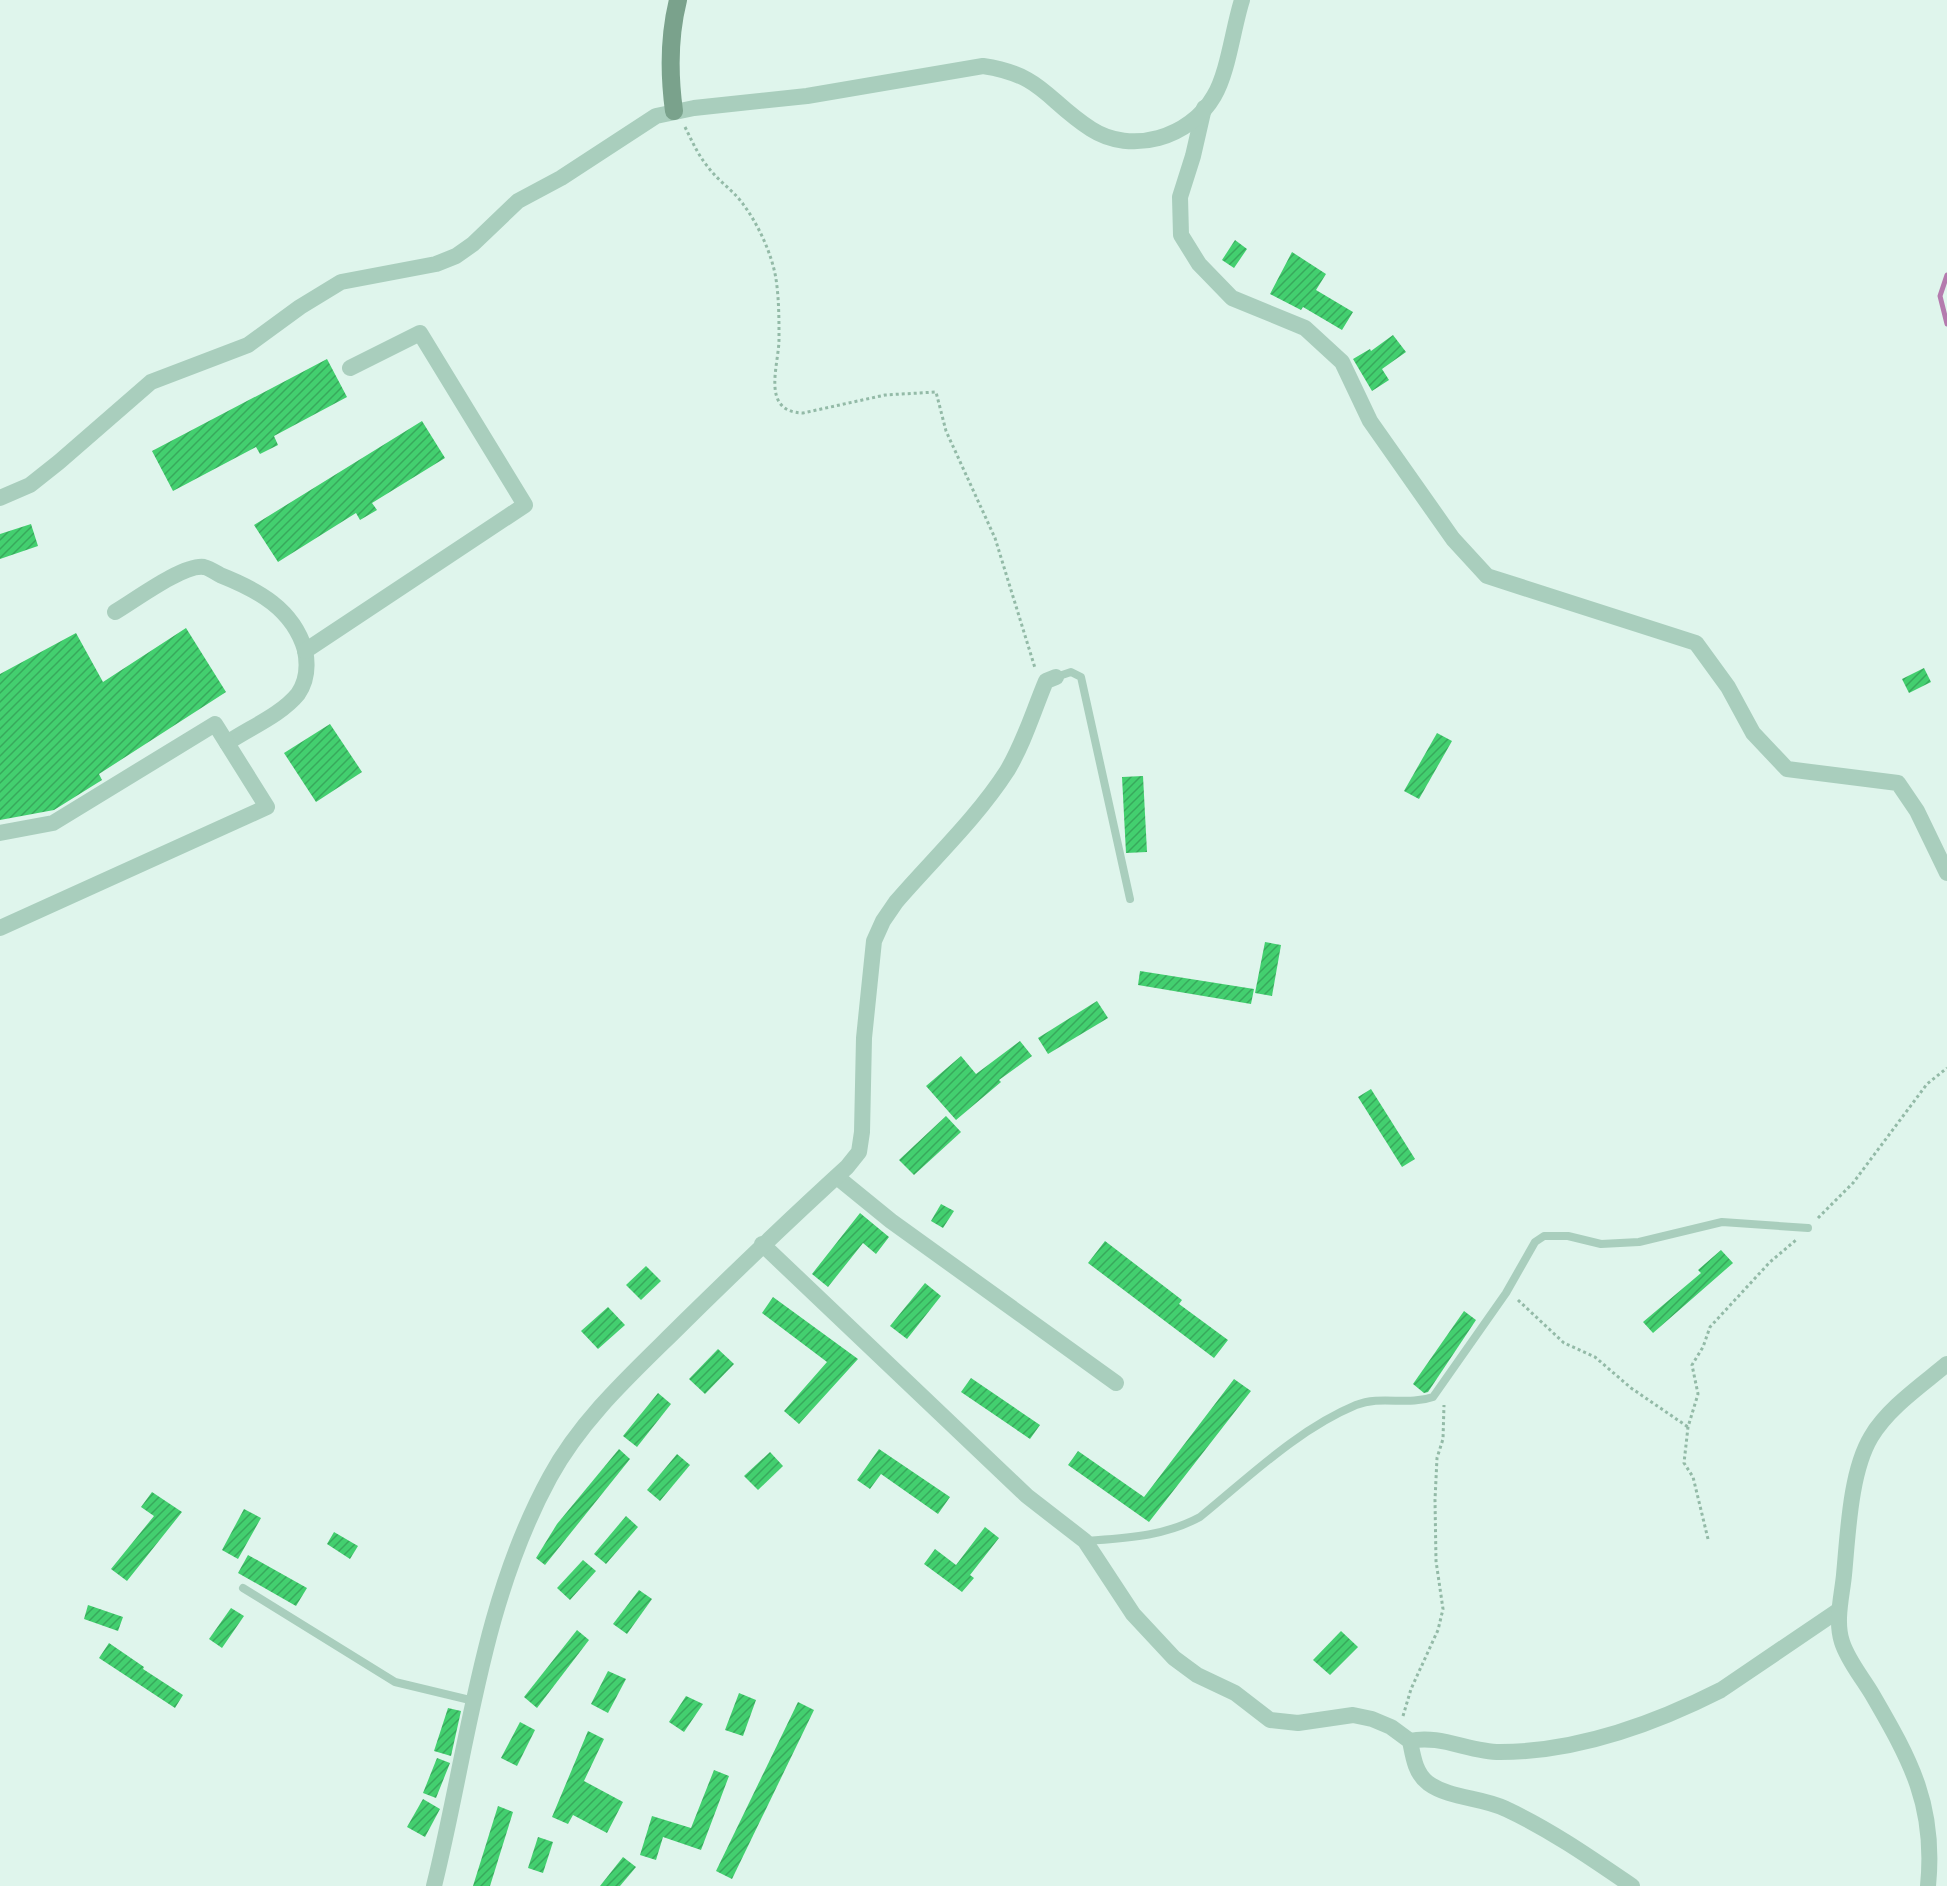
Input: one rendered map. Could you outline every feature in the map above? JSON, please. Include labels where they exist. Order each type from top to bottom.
[{"type":"street","points":[[674,111],[670,81],[673,23],[678,0]]},
{"type":"street","points":[[0,498],[30,485],[151,382],[248,345],[300,307],[341,282],[436,264],[456,256],[473,244],[518,201],[561,178],[636,127],[674,111],[807,96],[983,66],[1023,76],[1041,86],[1091,129],[1107,138],[1127,143],[1148,141],[1181,128],[1213,99],[1220,84],[1242,0]]},
{"type":"street","points":[[1204,108],[1193,156],[1180,197],[1180,235],[1198,264],[1232,298],[1305,327],[1342,362],[1370,421],[1453,539],[1487,576],[1696,643],[1728,687],[1753,733],[1787,769],[1898,783],[1917,811],[1947,873]]},
{"type":"street","points":[[305,651],[525,505],[420,333],[350,368]]},
{"type":"street","points":[[115,612],[186,570],[203,567],[242,583],[281,610],[300,634],[305,651],[306,678],[298,693],[285,705],[227,743]]},
{"type":"street","points":[[434,1886],[489,1634],[507,1575],[550,1476],[611,1394],[762,1244],[837,1177],[859,1152],[862,1132],[864,1038],[874,941],[883,921],[896,902],[987,798],[1007,770],[1028,728],[1046,681],[1056,676]]},
{"type":"street","points":[[0,833],[53,823],[215,724],[267,807],[0,928]]},
{"type":"street","points":[[837,1177],[891,1221],[1116,1383]]},
{"type":"street","points":[[762,1244],[1027,1496],[1085,1541],[1133,1614],[1174,1658],[1197,1675],[1235,1693],[1270,1720],[1298,1723],[1353,1715],[1372,1719],[1407,1738],[1432,1739],[1465,1748],[1498,1752],[1534,1751],[1597,1738],[1700,1701],[1721,1690],[1839,1610]]},
{"type":"street","points":[[1928,1886],[1931,1839],[1919,1789],[1896,1736],[1841,1641],[1839,1610],[1852,1502],[1863,1457],[1871,1436],[1900,1405],[1947,1364]]},
{"type":"street","points":[[1407,1738],[1419,1771],[1427,1782],[1462,1796],[1504,1808],[1533,1822],[1632,1886]]},
{"type":"lane","points":[[1056,676],[1071,672],[1081,677],[1130,899]]},
{"type":"lane","points":[[1085,1541],[1161,1534],[1180,1528],[1200,1517],[1308,1432],[1357,1405],[1376,1400],[1422,1401],[1433,1397],[1506,1293],[1535,1242],[1544,1236],[1568,1236],[1601,1244],[1640,1242],[1722,1222],[1808,1228]]},
{"type":"lane","points":[[243,1588],[395,1682],[474,1701]]},
{"type":"path","points":[[674,111],[709,169],[743,204],[764,243],[775,276],[778,294],[779,340],[774,379],[777,395],[785,409],[792,413],[803,413],[885,395],[936,392],[946,431],[1006,567],[1030,646],[1040,697]]},
{"type":"path","points":[[1708,1539],[1693,1477],[1684,1463],[1688,1427],[1698,1394],[1692,1365],[1703,1347],[1710,1327],[1770,1262],[1853,1183],[1927,1084],[1947,1068]]},
{"type":"path","points":[[1506,1293],[1523,1303],[1564,1343],[1595,1357],[1631,1388],[1688,1427]]},
{"type":"path","points":[[1407,1738],[1401,1725],[1404,1710],[1438,1630],[1443,1609],[1436,1561],[1435,1494],[1437,1458],[1443,1439],[1443,1382]]},
{"type":"building","points":[[1235,240],[1247,249],[1234,268],[1222,260]]},
{"type":"building","points":[[1292,252],[1326,274],[1316,290],[1353,312],[1342,330],[1303,307],[1301,310],[1270,294]]},
{"type":"building","points":[[1393,335],[1406,352],[1382,369],[1389,380],[1372,391],[1353,359],[1370,349],[1371,351]]},
{"type":"building","points":[[327,359],[347,397],[274,436],[278,445],[260,454],[256,447],[173,491],[152,451]]},
{"type":"building","points":[[422,421],[445,458],[372,503],[377,510],[360,520],[356,513],[278,562],[254,525]]},
{"type":"building","points":[[31,524],[38,546],[0,559],[0,534]]},
{"type":"building","points":[[186,628],[226,692],[99,774],[102,780],[54,810],[0,820],[0,674],[76,633],[103,682]]},
{"type":"building","points":[[1924,668],[1931,682],[1909,693],[1902,679]]},
{"type":"building","points":[[330,724],[362,772],[316,802],[284,753]]},
{"type":"building","points":[[1437,733],[1452,741],[1419,799],[1404,791]]},
{"type":"building","points":[[1143,776],[1147,852],[1126,853],[1122,777]]},
{"type":"building","points":[[1265,942],[1281,945],[1272,996],[1255,993]]},
{"type":"building","points":[[1140,971],[1254,989],[1251,1004],[1138,985]]},
{"type":"building","points":[[1097,1001],[1108,1018],[1048,1054],[1038,1038]]},
{"type":"building","points":[[1020,1041],[1032,1056],[999,1080],[1001,1082],[956,1120],[926,1086],[961,1056],[976,1074]]},
{"type":"building","points":[[1371,1089],[1415,1159],[1402,1167],[1358,1097]]},
{"type":"building","points":[[946,1116],[961,1132],[914,1175],[899,1160]]},
{"type":"building","points":[[941,1204],[954,1211],[943,1228],[931,1221]]},
{"type":"building","points":[[860,1213],[889,1237],[876,1254],[863,1243],[828,1287],[812,1274]]},
{"type":"building","points":[[1105,1241],[1182,1300],[1179,1304],[1228,1340],[1214,1358],[1088,1263]]},
{"type":"building","points":[[1721,1250],[1733,1263],[1653,1333],[1643,1322],[1701,1273],[1698,1270]]},
{"type":"building","points":[[646,1266],[661,1281],[641,1300],[626,1285]]},
{"type":"building","points":[[925,1283],[941,1296],[907,1339],[890,1326]]},
{"type":"building","points":[[773,1297],[858,1359],[799,1424],[784,1411],[827,1362],[762,1313]]},
{"type":"building","points":[[608,1307],[625,1325],[598,1349],[581,1331]]},
{"type":"building","points":[[1464,1311],[1476,1320],[1428,1392],[1424,1393],[1413,1384]]},
{"type":"building","points":[[718,1349],[734,1364],[705,1394],[689,1379]]},
{"type":"building","points":[[971,1378],[1040,1425],[1030,1439],[961,1392]]},
{"type":"building","points":[[1234,1379],[1251,1391],[1149,1522],[1068,1465],[1078,1451],[1144,1497]]},
{"type":"building","points":[[658,1393],[671,1404],[637,1447],[623,1436]]},
{"type":"building","points":[[619,1449],[630,1459],[545,1565],[536,1558],[557,1524]]},
{"type":"building","points":[[879,1449],[950,1497],[938,1514],[881,1474],[870,1489],[857,1480]]},
{"type":"building","points":[[770,1452],[783,1466],[758,1490],[744,1476]]},
{"type":"building","points":[[677,1454],[690,1465],[660,1501],[647,1490]]},
{"type":"building","points":[[152,1492],[182,1512],[127,1581],[111,1569],[154,1516],[141,1507]]},
{"type":"building","points":[[244,1509],[261,1518],[238,1559],[222,1550]]},
{"type":"building","points":[[626,1516],[638,1527],[606,1564],[594,1554]]},
{"type":"building","points":[[985,1527],[999,1538],[970,1575],[974,1578],[962,1592],[924,1564],[935,1549],[956,1565]]},
{"type":"building","points":[[334,1532],[358,1546],[350,1559],[327,1544]]},
{"type":"building","points":[[248,1555],[307,1588],[296,1606],[238,1573]]},
{"type":"building","points":[[583,1560],[596,1571],[570,1600],[557,1588]]},
{"type":"building","points":[[639,1590],[652,1599],[627,1634],[613,1624]]},
{"type":"building","points":[[88,1605],[123,1617],[118,1631],[84,1619]]},
{"type":"building","points":[[231,1608],[244,1616],[222,1648],[209,1639]]},
{"type":"building","points":[[577,1630],[589,1640],[537,1708],[524,1697]]},
{"type":"building","points":[[1341,1631],[1358,1647],[1330,1675],[1313,1660]]},
{"type":"building","points":[[109,1643],[183,1695],[175,1708],[99,1658]]},
{"type":"building","points":[[608,1671],[626,1679],[608,1713],[591,1704]]},
{"type":"building","points":[[739,1693],[756,1700],[743,1736],[725,1730]]},
{"type":"building","points":[[686,1696],[703,1704],[684,1732],[669,1722]]},
{"type":"building","points":[[798,1702],[814,1710],[732,1879],[716,1871]]},
{"type":"building","points":[[448,1708],[461,1711],[451,1756],[434,1751]]},
{"type":"building","points":[[520,1722],[535,1730],[517,1766],[501,1758]]},
{"type":"building","points":[[588,1731],[604,1739],[584,1781],[623,1802],[607,1833],[573,1815],[568,1824],[552,1817]]},
{"type":"building","points":[[437,1758],[450,1763],[436,1798],[423,1793]]},
{"type":"building","points":[[714,1770],[729,1776],[701,1850],[663,1837],[656,1860],[640,1855],[652,1816],[691,1828]]},
{"type":"building","points":[[423,1799],[440,1809],[425,1837],[407,1827]]},
{"type":"building","points":[[498,1806],[513,1812],[490,1886],[473,1886]]},
{"type":"building","points":[[538,1837],[553,1842],[543,1873],[528,1868]]},
{"type":"building","points":[[623,1857],[636,1867],[620,1886],[600,1886]]},
{"type":"waterway","points":[[1947,275],[1940,296],[1947,324]]}]
